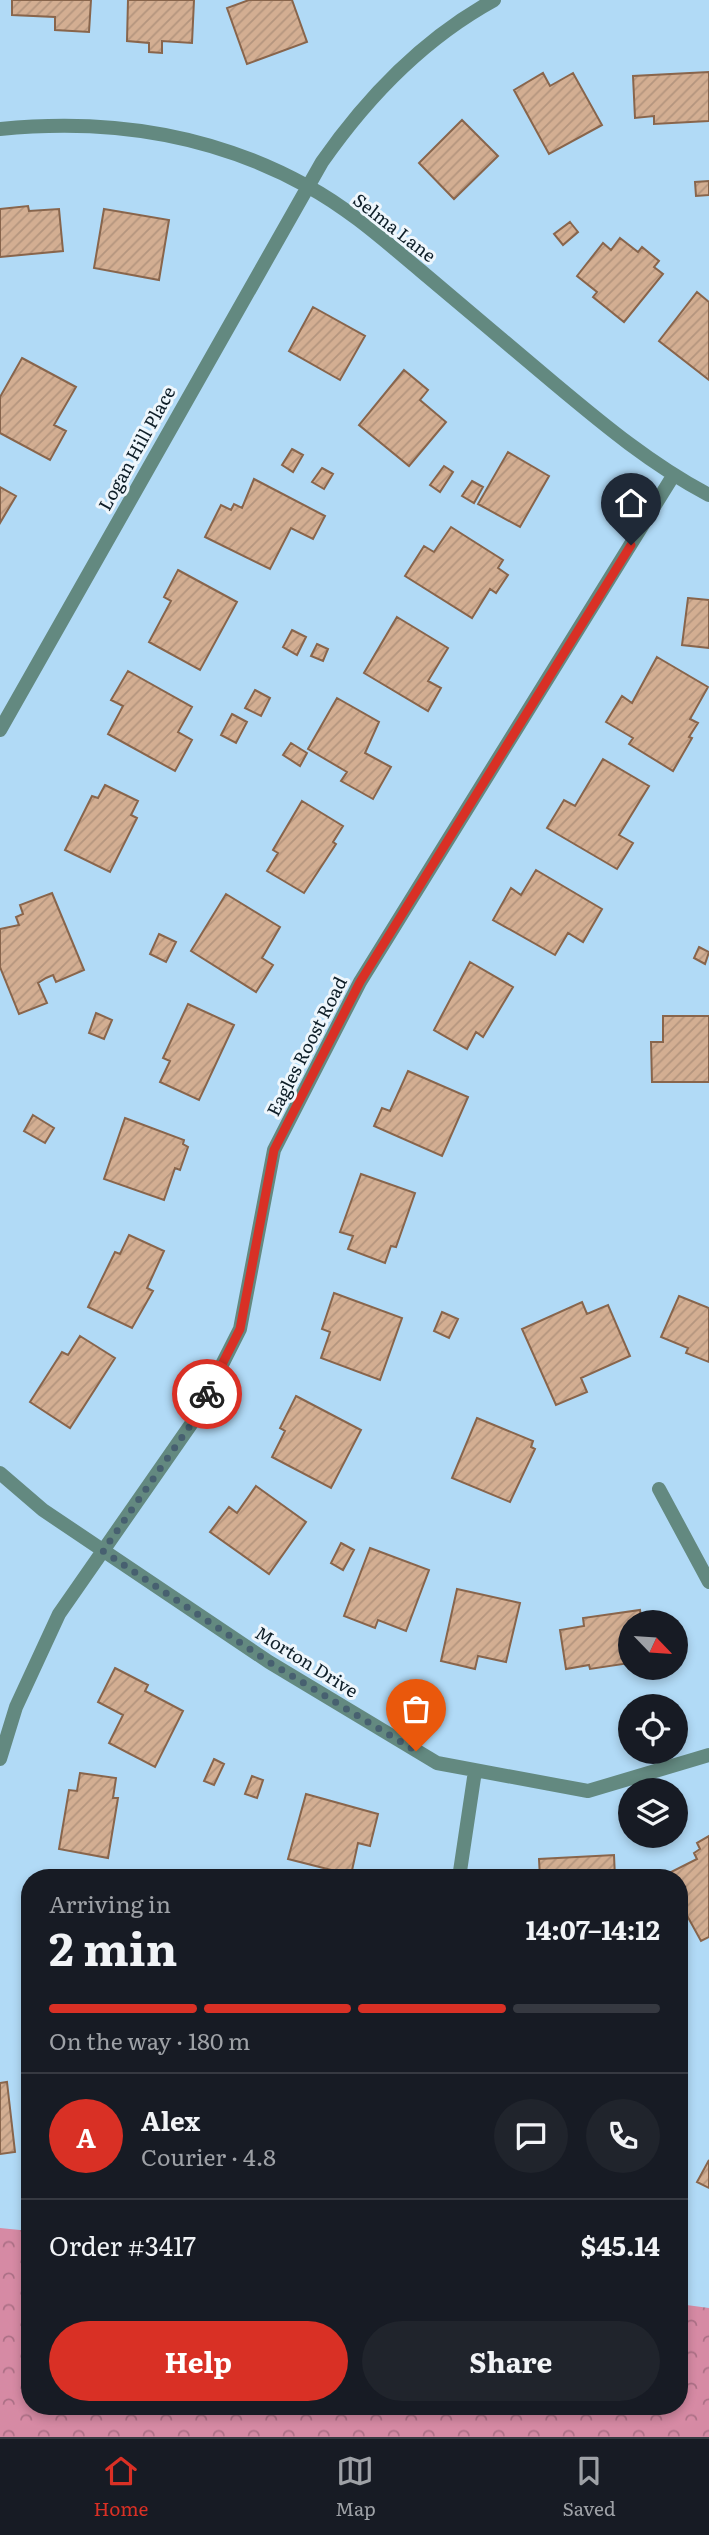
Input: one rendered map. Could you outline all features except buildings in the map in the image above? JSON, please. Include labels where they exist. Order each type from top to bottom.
[{"type":"street","name":"Logan Hill Place","points":[[0,730],[308,186],[354,116],[440,34],[494,0]]},
{"type":"street","name":"Selma Lane","points":[[0,129],[55,123],[123,126],[190,138],[252,159],[308,186],[371,229],[620,438],[673,476],[709,495]]},
{"type":"street","name":"Eagles Roost Road","points":[[0,1759],[16,1707],[59,1614],[194,1420],[240,1329],[274,1150],[360,982],[673,476]]},
{"type":"street","name":"Morton Drive","points":[[0,1473],[43,1510],[269,1662],[437,1763],[588,1791],[709,1755]]},
{"type":"street","points":[[659,1489],[709,1582]]},
{"type":"street","points":[[460,1869],[475,1771]]},
{"type":"green space","points":[[0,2228],[21,2230],[21,2415],[688,2415],[688,2305],[709,2308],[709,2437],[0,2437]]},
{"type":"way so far","points":[[207,1394],[194,1420],[103,1551],[269,1662],[416,1751]]},
{"type":"route","points":[[207,1394],[240,1329],[274,1150],[360,982],[631,545]]}]
